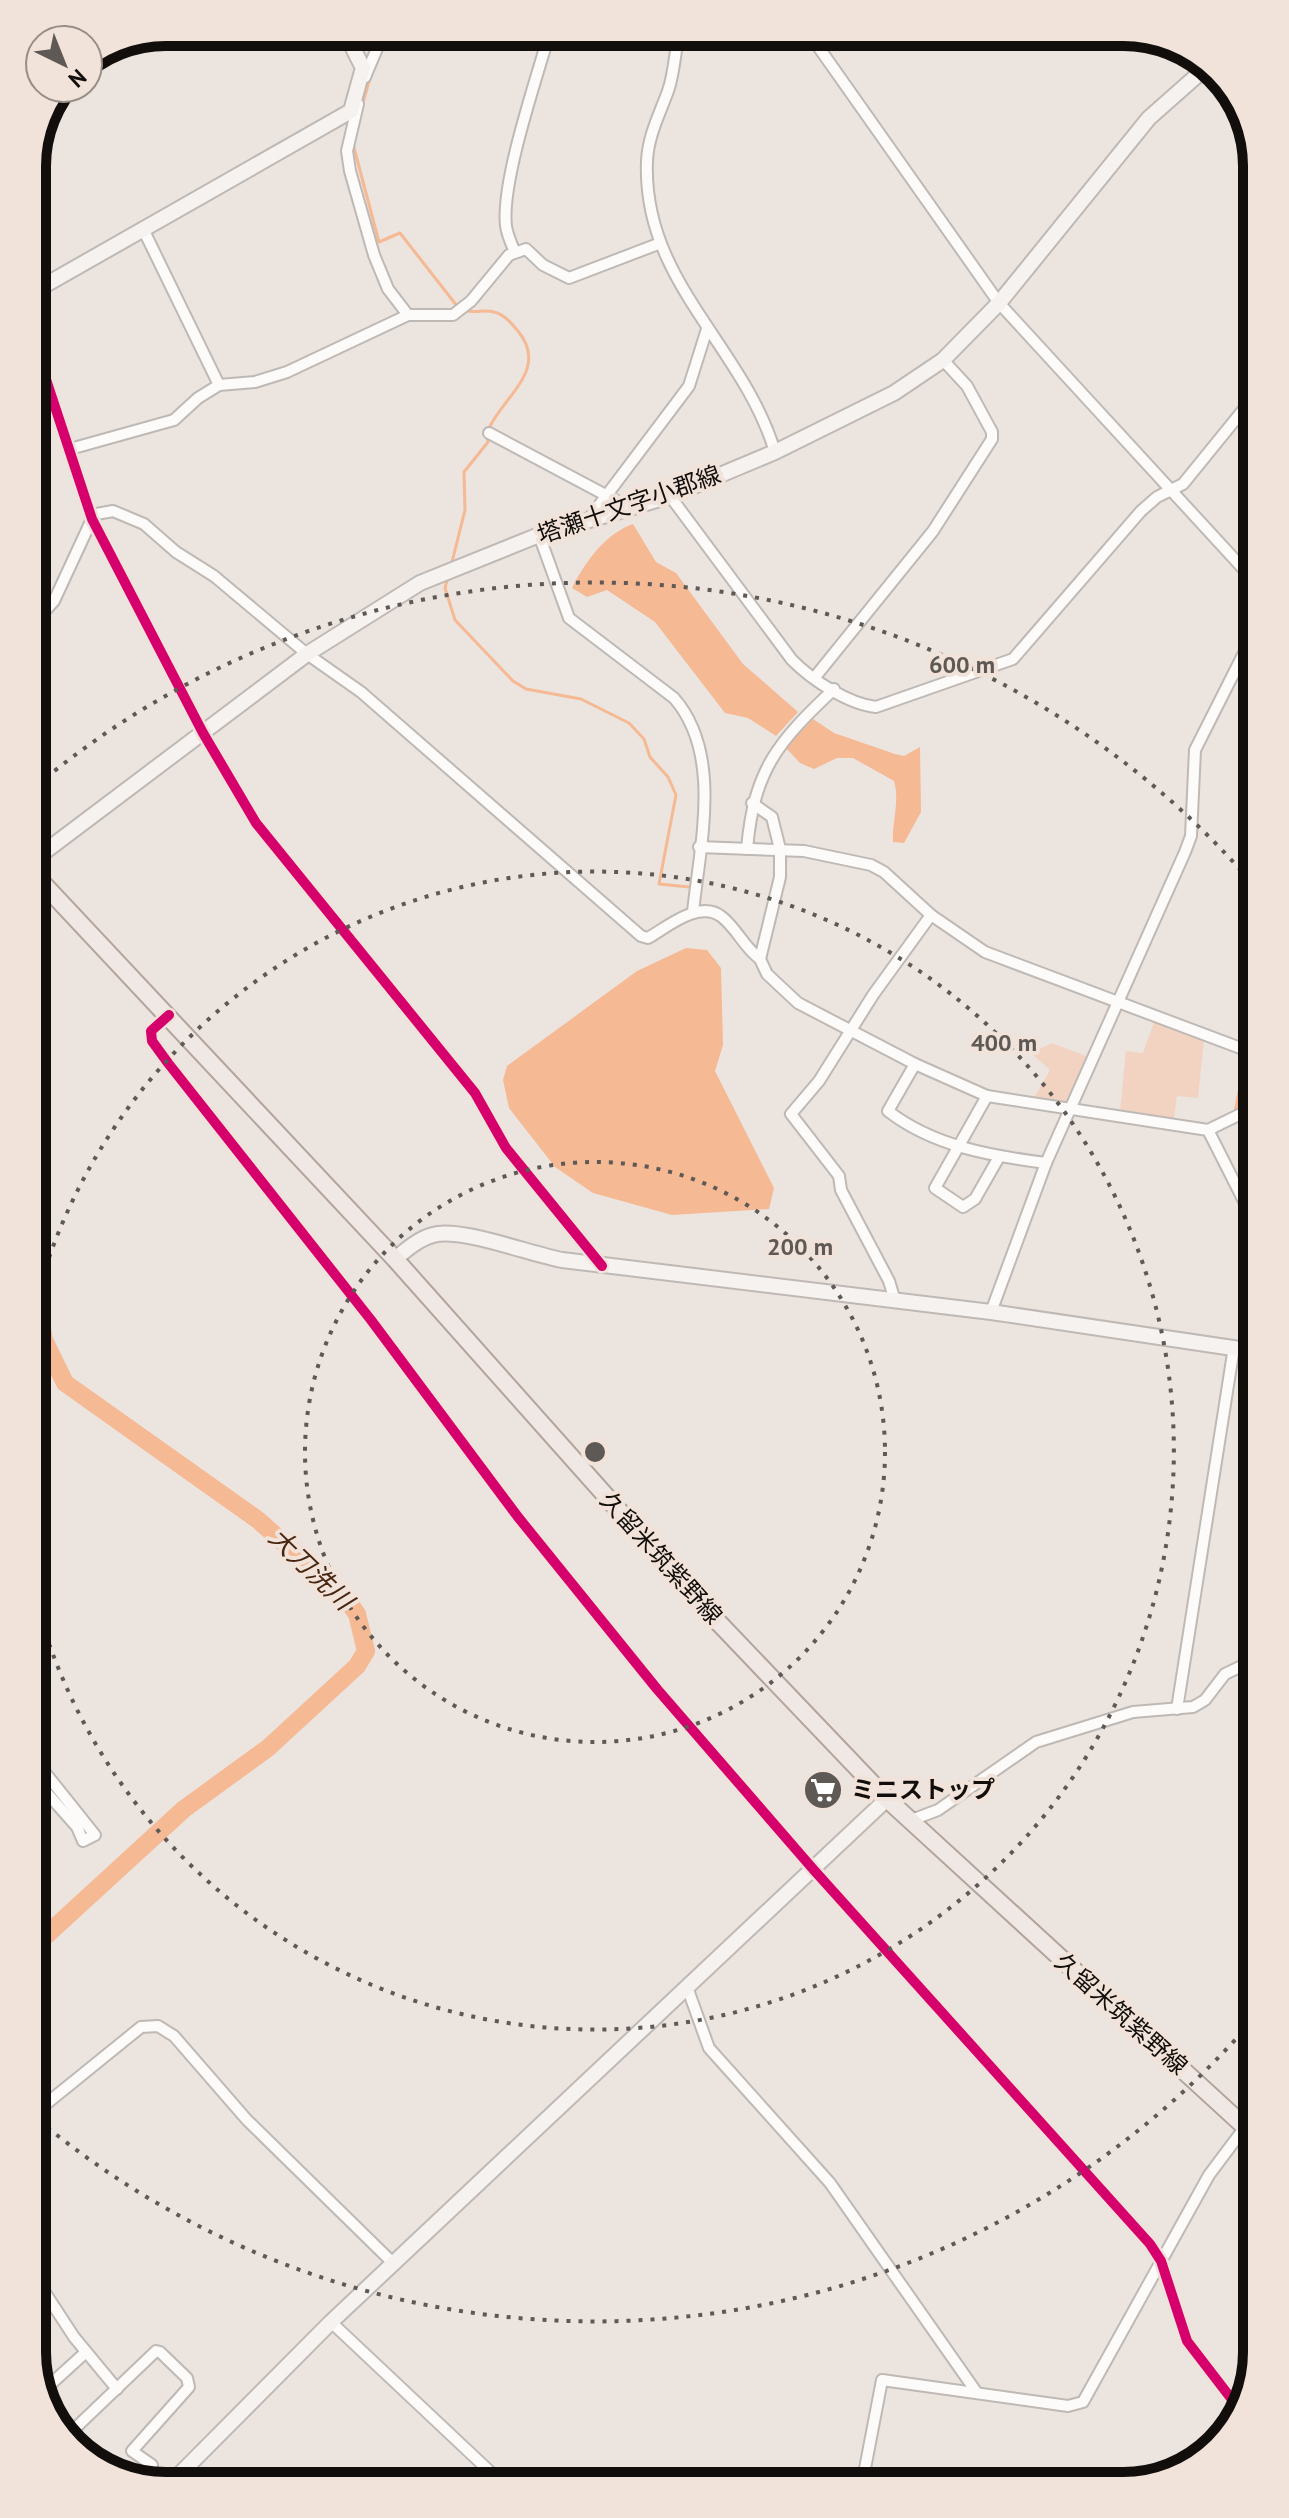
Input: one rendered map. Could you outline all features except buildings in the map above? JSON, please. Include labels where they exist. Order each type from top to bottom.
[{"type":"main road","name":"久留米筑紫野線","points":[[46,886],[395,1259],[719,1623],[887,1799],[1243,2120]]},
{"type":"street","points":[[352,46],[363,68],[347,151],[350,171],[378,266],[388,289],[408,315]]},
{"type":"street","points":[[46,285],[351,111],[378,46]]},
{"type":"street","points":[[514,250],[506,227],[507,205],[524,122],[546,46]]},
{"type":"street","points":[[676,46],[669,88],[647,157],[649,200],[658,244],[707,329],[753,394],[775,452]]},
{"type":"street","points":[[818,46],[999,303],[1243,568]]},
{"type":"street","name":"塔瀬十文字小郡線","points":[[46,851],[307,654],[420,583],[539,535],[670,496],[775,452],[894,393],[943,360],[999,303],[1149,118],[1199,74]]},
{"type":"street","points":[[144,231],[219,385]]},
{"type":"street","points":[[70,449],[174,420],[198,398],[219,385],[255,382],[287,372],[408,315],[453,315],[471,301],[493,271],[514,250],[526,249],[543,265],[569,278],[658,244]]},
{"type":"street","points":[[588,520],[689,386],[707,329]]},
{"type":"street","points":[[815,677],[933,531],[992,439],[992,432],[967,386],[943,360]]},
{"type":"street","points":[[46,378],[91,517],[203,733],[256,823],[475,1093],[506,1148],[602,1266]]},
{"type":"street","points":[[670,496],[792,660],[856,703],[876,707],[1003,666],[1021,652],[1141,511],[1157,497],[1173,490],[1243,410]]},
{"type":"street","points":[[489,433],[630,508]]},
{"type":"street","points":[[91,517],[113,511],[144,524],[176,552],[214,576],[307,654],[361,692],[641,936],[648,938],[693,912],[722,917],[747,949],[760,959],[767,974],[798,1003],[915,1064],[987,1096],[1208,1130],[1243,1113]]},
{"type":"street","points":[[46,610],[54,601],[91,517]]},
{"type":"street","points":[[539,535],[569,618],[661,687],[685,711],[704,764],[693,912]]},
{"type":"street","points":[[991,1312],[1046,1163],[1191,836],[1195,750],[1243,655]]},
{"type":"street","points":[[747,849],[752,803],[765,769],[783,742],[834,689]]},
{"type":"street","points":[[752,803],[772,817],[780,849],[777,892],[760,959]]},
{"type":"street","points":[[699,847],[780,849],[871,865],[884,872],[931,915],[985,952],[1243,1049]]},
{"type":"street","points":[[895,1301],[889,1281],[841,1190],[839,1176],[791,1114],[819,1081],[850,1030],[931,915]]},
{"type":"street","points":[[169,1015],[151,1031],[152,1041],[168,1063],[371,1320],[518,1517],[657,1689],[1161,2261],[1187,2341],[1233,2400]]},
{"type":"street","points":[[915,1064],[888,1111],[903,1123],[958,1147],[999,1157],[1046,1163]]},
{"type":"street","points":[[987,1096],[935,1188],[963,1207],[975,1199],[999,1157]]},
{"type":"street","points":[[1208,1130],[1243,1199]]},
{"type":"street","points":[[395,1259],[433,1235],[458,1233],[523,1253],[602,1266],[991,1312],[1243,1349]]},
{"type":"street","points":[[1177,1709],[1234,1347]]},
{"type":"street","points":[[909,1821],[938,1810],[1036,1742],[1133,1712],[1177,1709],[1205,1700],[1225,1674],[1243,1665]]},
{"type":"street","points":[[46,1774],[95,1835],[83,1841],[77,1827],[46,1792]]},
{"type":"street","points":[[182,2472],[331,2322],[887,1799]]},
{"type":"street","points":[[687,1987],[709,2048],[830,2183],[977,2393]]},
{"type":"street","points":[[46,2104],[141,2027],[166,2030],[247,2120],[393,2263]]},
{"type":"street","points":[[864,2472],[882,2380],[1068,2406],[1083,2402],[1209,2175],[1243,2138]]},
{"type":"street","points":[[46,2294],[86,2352],[117,2389]]},
{"type":"street","points":[[331,2322],[490,2472]]},
{"type":"street","points":[[74,2429],[156,2351],[187,2378],[189,2387],[132,2451],[152,2465],[148,2471]]},
{"type":"street","points":[[51,2384],[86,2352]]},
{"type":"shaded area","points":[[633,524],[656,562],[676,573],[743,664],[798,712],[776,736],[748,718],[725,713],[655,622],[607,590],[587,597],[572,588],[597,550],[613,535]]},
{"type":"shaded area","points":[[813,719],[834,733],[895,754],[904,756],[920,747],[921,812],[904,843],[893,842],[894,781],[853,758],[837,758],[814,769],[800,763],[785,747]]},
{"type":"shaded area","points":[[686,948],[707,950],[721,968],[723,1045],[715,1071],[774,1188],[769,1209],[672,1215],[593,1193],[555,1167],[509,1108],[503,1080],[507,1066],[637,971]]},
{"type":"shaded area","points":[[1154,1022],[1204,1039],[1198,1098],[1177,1096],[1174,1118],[1120,1111],[1126,1051],[1143,1053]]},
{"type":"shaded area","points":[[1052,1043],[1088,1057],[1068,1103],[1034,1098],[1050,1070],[1031,1053]]},
{"type":"waterway","points":[[362,106],[370,78]]},
{"type":"waterway","points":[[353,144],[379,242],[400,233],[457,306]]},
{"type":"waterway","points":[[464,310],[490,311],[508,320],[526,345],[529,358],[521,381],[489,428]]},
{"type":"waterway","points":[[451,566],[465,510],[464,472],[488,442],[487,436]]},
{"type":"waterway","points":[[448,577],[445,588],[455,620],[513,681],[526,689],[581,699],[629,723],[644,739],[650,757],[668,777],[676,795],[659,884],[689,887]]},
{"type":"waterway","points":[[1235,1113],[1243,1084]]},
{"type":"waterway","name":"大刀洗川","points":[[46,1344],[65,1383],[258,1520],[345,1597],[357,1614],[366,1651],[357,1666],[268,1748],[184,1809],[46,1936]]},
{"type":"cycle path","points":[[46,379],[92,519],[203,733],[256,823],[475,1093],[506,1148],[602,1266]]},
{"type":"cycle path","points":[[169,1015],[151,1031],[152,1041],[168,1063],[371,1320],[518,1517],[657,1689],[813,1869],[1150,2244],[1161,2261],[1187,2341],[1233,2400]]},
{"type":"place","name":"ミニストップ","points":[[823,1790]]}]
